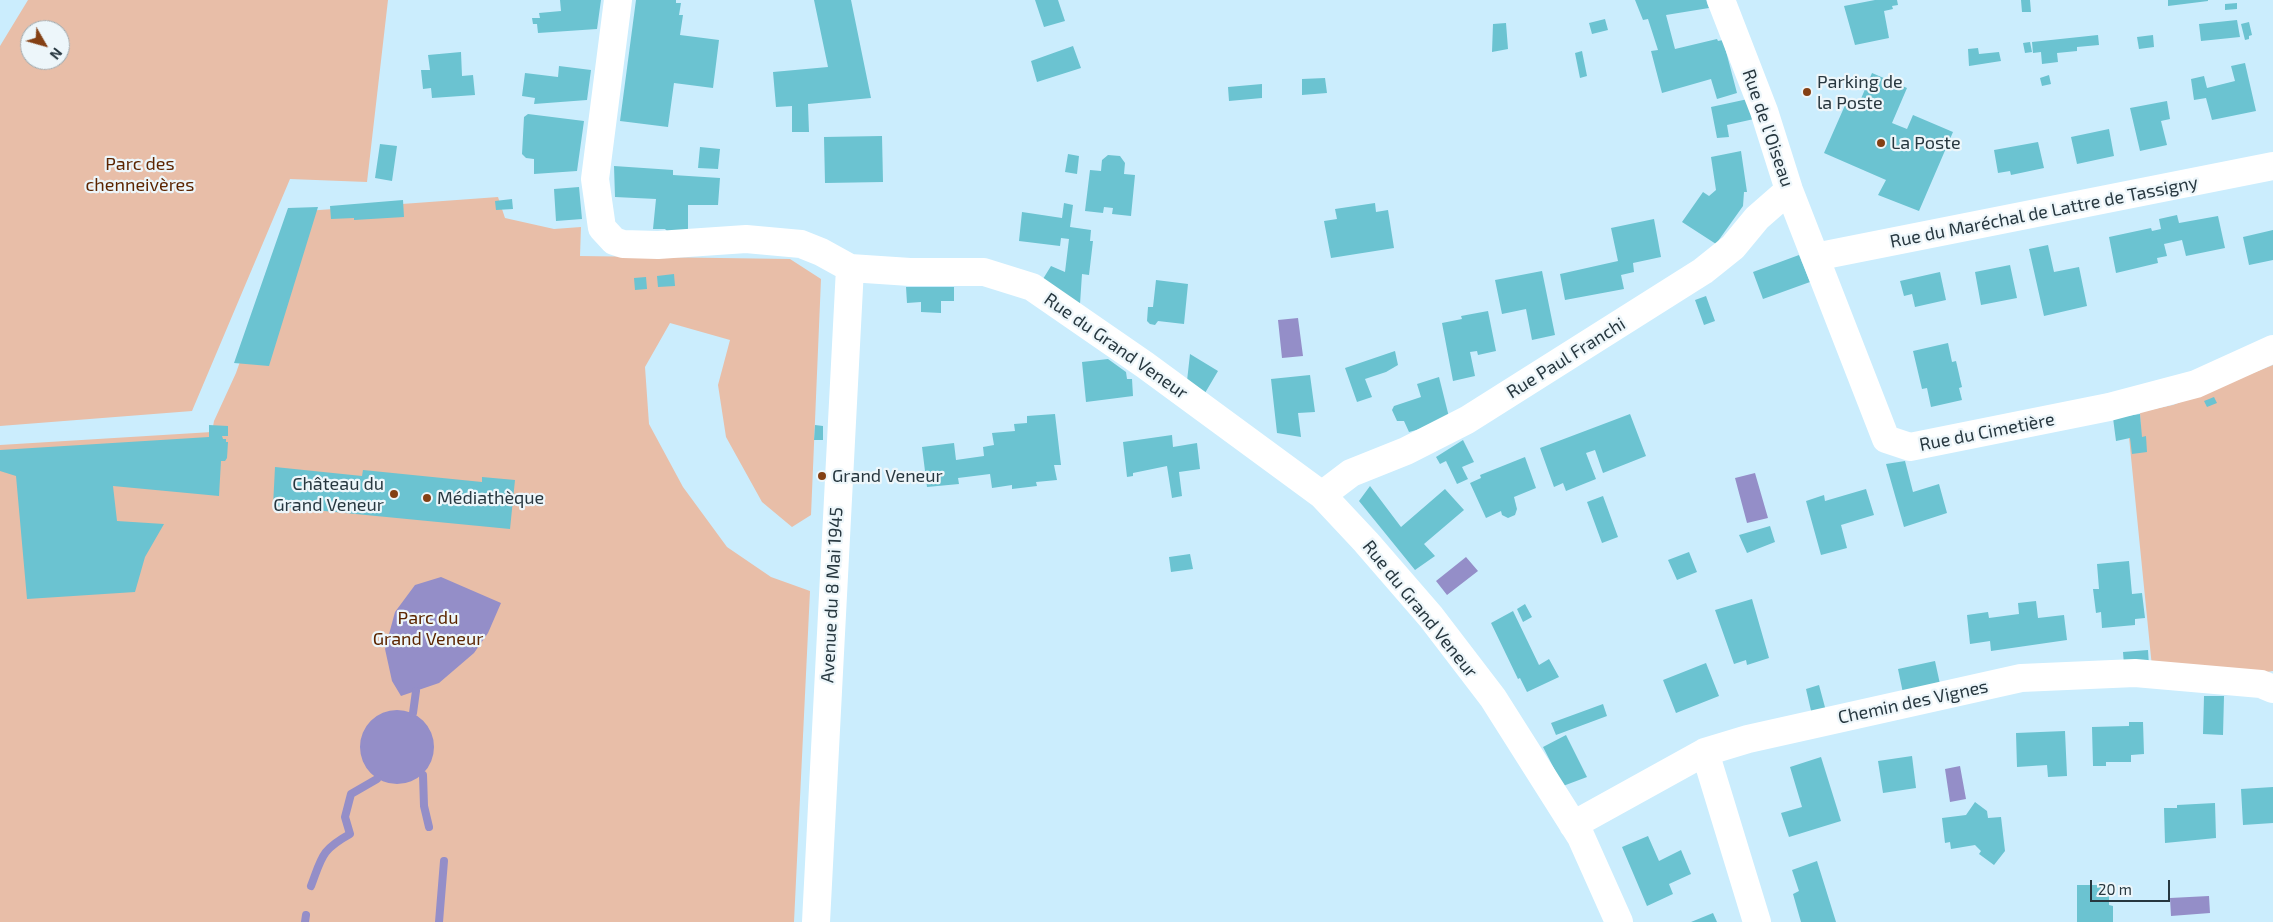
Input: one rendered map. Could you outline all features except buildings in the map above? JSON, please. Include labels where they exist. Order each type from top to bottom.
[{"type":"street","name":"Rue du Grand Veneur","points":[[618,0],[595,179],[602,228],[614,241],[623,244],[658,244],[746,239],[801,244],[821,252],[850,268],[910,272],[984,272],[1032,287],[1145,366],[1322,496],[1366,542],[1430,617],[1493,698],[1573,824],[1595,864],[1619,922]]},
{"type":"street","name":"Rue de l'Oiseau","points":[[1721,0],[1764,111],[1789,190],[1815,257]]},
{"type":"street","name":"Rue du Maréchal de Lattre de Tassigny","points":[[1815,257],[2273,166]]},
{"type":"street","name":"Rue Paul Franchi","points":[[1322,496],[1351,473],[1406,451],[1468,420],[1703,271],[1733,248],[1757,218],[1789,190]]},
{"type":"street","name":"Rue du Cimetière","points":[[1815,257],[1886,439],[1910,448],[2109,407],[2196,384],[2273,349]]},
{"type":"street","name":"Avenue du 8 Mai 1945","points":[[816,922],[850,268]]},
{"type":"street","name":"Chemin des Vignes","points":[[1573,824],[1705,752],[1748,739],[2021,678],[2135,673],[2260,684],[2273,689]]},
{"type":"street","points":[[1705,752],[1757,922]]},
{"type":"green space","name":"Parc des chenneivères","points":[[28,0],[388,0],[367,182],[290,179],[192,411],[0,426],[0,46]]},
{"type":"green space","name":"Parc du Grand Veneur","points":[[498,197],[505,218],[554,229],[581,227],[580,256],[790,259],[821,279],[811,515],[792,527],[762,502],[726,437],[718,385],[730,340],[670,323],[645,367],[649,424],[683,487],[727,547],[771,577],[810,591],[794,922],[0,922],[0,445],[212,432],[214,421],[236,373],[292,212]]},
{"type":"green space","points":[[2273,365],[2273,671],[2254,674],[2152,667],[2129,437],[2141,435],[2140,412],[2173,405]]},
{"type":"shaded area","points":[[1298,318],[1303,356],[1282,358],[1278,320]]},
{"type":"shaded area","points":[[1755,473],[1768,518],[1747,523],[1735,478]]},
{"type":"shaded area","points":[[1466,557],[1478,571],[1447,595],[1436,581]]},
{"type":"shaded area","points":[[441,577],[501,603],[488,633],[474,653],[439,683],[401,696],[392,681],[385,649],[395,612],[415,585]]},
{"type":"shaded area","points":[[390,710],[404,710],[418,716],[428,726],[434,740],[434,754],[428,768],[418,778],[404,784],[390,784],[376,778],[366,768],[360,754],[360,740],[366,726],[376,716]]},
{"type":"shaded area","points":[[1960,766],[1966,799],[1950,802],[1945,769]]},
{"type":"shaded area","points":[[2209,896],[2210,913],[2171,916],[2170,898]]},
{"type":"waterway","points":[[413,713],[416,691]]},
{"type":"waterway","points":[[423,775],[424,806],[429,827]]},
{"type":"waterway","points":[[311,886],[324,855],[333,845],[350,834],[345,817],[351,794],[377,779]]},
{"type":"waterway","points":[[439,922],[444,861]]},
{"type":"waterway","points":[[305,922],[306,915]]},
{"type":"place","name":"Parking de la Poste","points":[[1807,92]]},
{"type":"place","name":"La Poste","points":[[1881,143]]},
{"type":"place","name":"Grand Veneur","points":[[822,476]]},
{"type":"place","name":"Château du Grand Veneur","points":[[394,494]]},
{"type":"place","name":"Médiathèque","points":[[427,498]]}]
